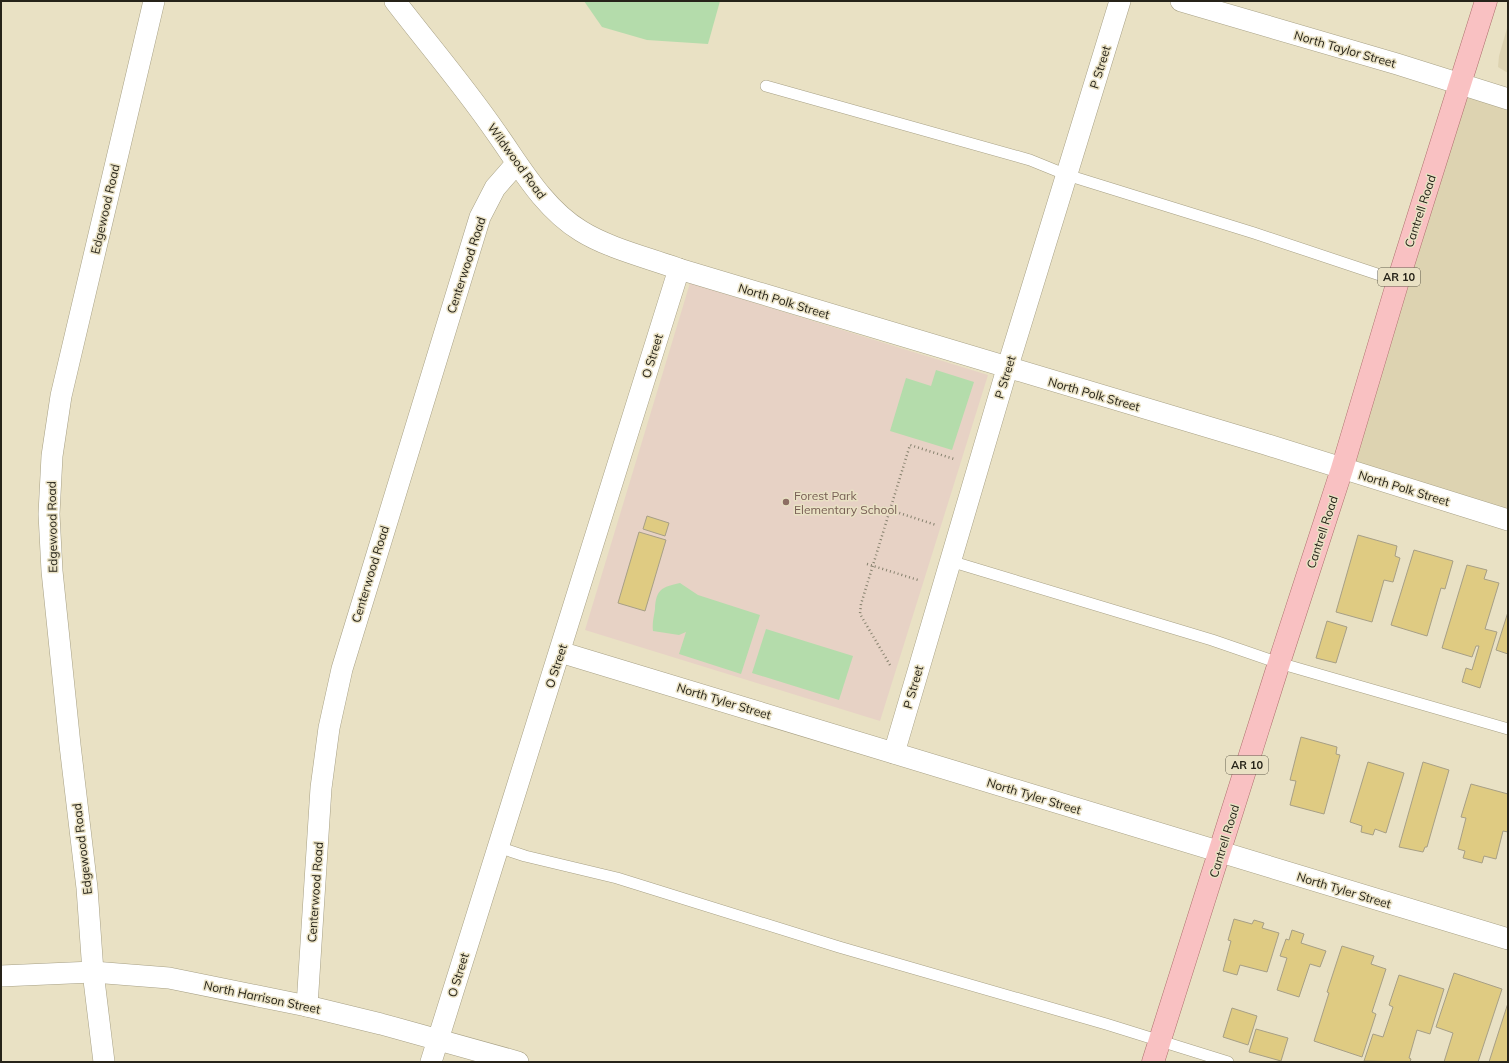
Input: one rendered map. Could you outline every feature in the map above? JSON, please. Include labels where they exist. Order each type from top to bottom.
[{"type":"main road","name":"Cantrell Road","points":[[1153,1062],[1279,662],[1342,469],[1398,281],[1486,1]]},
{"type":"street","name":"Edgewood Road","points":[[104,1062],[93,972],[87,888],[52,571],[49,514],[52,456],[61,396],[154,1]]},
{"type":"street","name":"Wildwood Road","points":[[395,1],[495,130],[516,164],[551,207],[581,231],[598,240],[679,269]]},
{"type":"street","name":"P Street","points":[[894,753],[1008,368],[1120,1]]},
{"type":"street","name":"North Taylor Street","points":[[1181,1],[1398,64],[1460,85],[1508,99]]},
{"type":"street","name":"Centerwood Road","points":[[307,1006],[321,788],[329,728],[342,669],[480,217],[495,188],[516,164]]},
{"type":"street","name":"North Polk Street","points":[[679,269],[1257,442],[1508,520]]},
{"type":"street","name":"O Street","points":[[431,1062],[679,269]]},
{"type":"street","name":"North Tyler Street","points":[[560,652],[1508,939]]},
{"type":"street","name":"North Harrison Street","points":[[1,976],[93,972],[169,978],[307,1006],[381,1024],[437,1041],[518,1062]]},
{"type":"lane","points":[[766,86],[1030,160],[1067,175],[1254,233],[1398,281]]},
{"type":"lane","points":[[950,561],[1279,662],[1508,729]]},
{"type":"lane","points":[[498,847],[525,856],[617,878],[839,947],[1160,1040],[1228,1062]]},
{"type":"path","points":[[890,665],[860,614],[873,565],[910,445],[954,459]]},
{"type":"path","points":[[884,508],[936,526]]},
{"type":"path","points":[[867,564],[918,580]]},
{"type":"shaded area","points":[[1508,25],[1508,73],[1498,67],[1499,56]]},
{"type":"shaded area","points":[[1460,85],[1508,99],[1508,520],[1342,469]]},
{"type":"shaded area","name":"Forest Park Elementary School","points":[[690,283],[988,375],[880,721],[585,630]]},
{"type":"green space","points":[[584,1],[720,1],[708,44],[647,40],[602,27]]},
{"type":"green space","points":[[936,370],[974,382],[952,450],[890,431],[906,378],[931,386]]},
{"type":"green space","points":[[680,583],[698,595],[760,615],[741,674],[679,654],[686,632],[679,635],[653,631],[656,602],[659,593],[664,588]]},
{"type":"green space","points":[[766,629],[853,656],[839,700],[752,673]]},
{"type":"building","points":[[647,516],[669,523],[665,536],[643,529]]},
{"type":"building","points":[[639,532],[666,540],[645,611],[618,603]]},
{"type":"building","points":[[1358,535],[1397,546],[1395,556],[1400,558],[1393,582],[1384,580],[1372,622],[1336,612]]},
{"type":"building","points":[[1414,550],[1453,561],[1445,589],[1441,588],[1427,636],[1391,625]]},
{"type":"building","points":[[1467,565],[1487,570],[1484,579],[1499,583],[1485,629],[1497,632],[1480,688],[1462,682],[1466,668],[1472,670],[1479,646],[1476,646],[1472,657],[1442,648]]},
{"type":"building","points":[[1508,612],[1508,654],[1496,650]]},
{"type":"building","points":[[1327,621],[1347,627],[1336,663],[1316,658]]},
{"type":"building","points":[[1301,737],[1337,747],[1336,754],[1340,755],[1324,814],[1290,805],[1296,781],[1290,780]]},
{"type":"building","points":[[1368,762],[1404,773],[1386,833],[1375,829],[1373,835],[1361,832],[1362,826],[1350,822]]},
{"type":"building","points":[[1423,762],[1449,770],[1427,847],[1425,847],[1423,852],[1399,847]]},
{"type":"building","points":[[1471,784],[1508,794],[1508,832],[1503,831],[1496,859],[1484,856],[1482,863],[1463,858],[1465,851],[1458,849],[1466,818],[1461,817]]},
{"type":"building","points":[[1234,919],[1252,924],[1254,920],[1264,923],[1262,928],[1279,933],[1267,972],[1240,965],[1237,975],[1223,971],[1231,941],[1228,940]]},
{"type":"building","points":[[1292,930],[1304,934],[1301,943],[1326,951],[1320,967],[1310,964],[1299,997],[1277,990],[1287,958],[1280,956],[1286,939],[1289,940]]},
{"type":"building","points":[[1342,946],[1374,956],[1371,964],[1386,969],[1372,1012],[1376,1014],[1362,1057],[1314,1041],[1329,993],[1327,992]]},
{"type":"building","points":[[1454,973],[1502,989],[1478,1062],[1444,1062],[1453,1033],[1436,1027]]},
{"type":"building","points":[[1399,975],[1444,989],[1430,1034],[1417,1030],[1409,1058],[1411,1059],[1410,1062],[1364,1061],[1373,1034],[1383,1037],[1393,1007],[1389,1005]]},
{"type":"building","points":[[1508,1003],[1508,1062],[1489,1062]]},
{"type":"building","points":[[1232,1008],[1257,1016],[1248,1045],[1223,1037]]},
{"type":"building","points":[[1256,1029],[1288,1038],[1281,1061],[1249,1052]]},
{"type":"place","name":"Forest Park Elementary School","points":[[786,502]]}]
